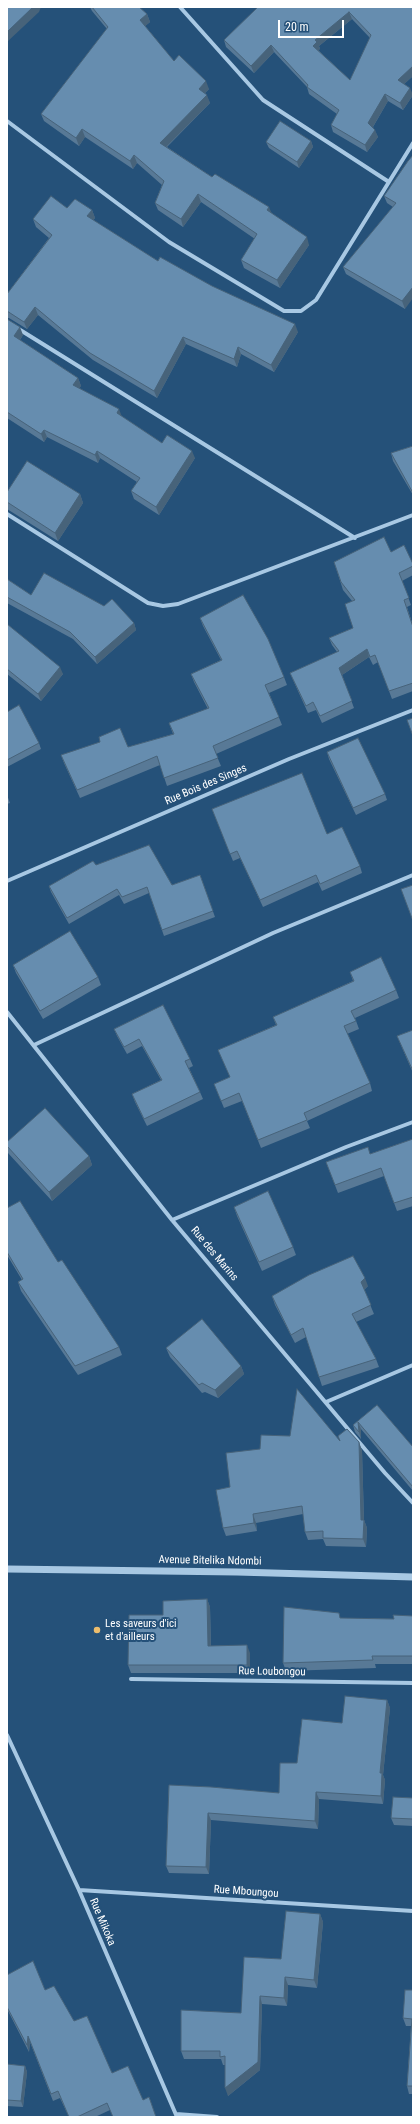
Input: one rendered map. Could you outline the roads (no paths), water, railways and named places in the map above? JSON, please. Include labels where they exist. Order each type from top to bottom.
[{"type":"street","points":[[180,7],[264,100],[389,182]]},
{"type":"street","points":[[7,121],[175,246],[284,311],[301,311],[316,300],[413,143]]},
{"type":"street","points":[[13,326],[355,538]]},
{"type":"street","points":[[7,514],[148,602],[163,606],[178,604],[413,516]]},
{"type":"street","name":"Rue Bois des Singes","points":[[7,881],[289,759],[413,710]]},
{"type":"street","points":[[34,1045],[273,933],[413,875]]},
{"type":"street","name":"Rue des Marins","points":[[7,1012],[172,1220],[413,1503]]},
{"type":"street","points":[[172,1220],[346,1147],[413,1122]]},
{"type":"street","points":[[326,1402],[413,1365]]},
{"type":"street","name":"Avenue Bitelika Ndombi","points":[[7,1569],[237,1572],[413,1577]]},
{"type":"street","name":"Rue Loubongou","points":[[131,1679],[413,1683]]},
{"type":"street","name":"Rue Mikoka","points":[[7,1735],[79,1890],[177,2116]]},
{"type":"street","name":"Rue Mboungou","points":[[79,1890],[413,1911]]},
{"type":"street","points":[[177,2116],[217,2117]]},
{"type":"place","name":"Les saveurs d'ici et d'ailleurs","points":[[97,1630]]}]
